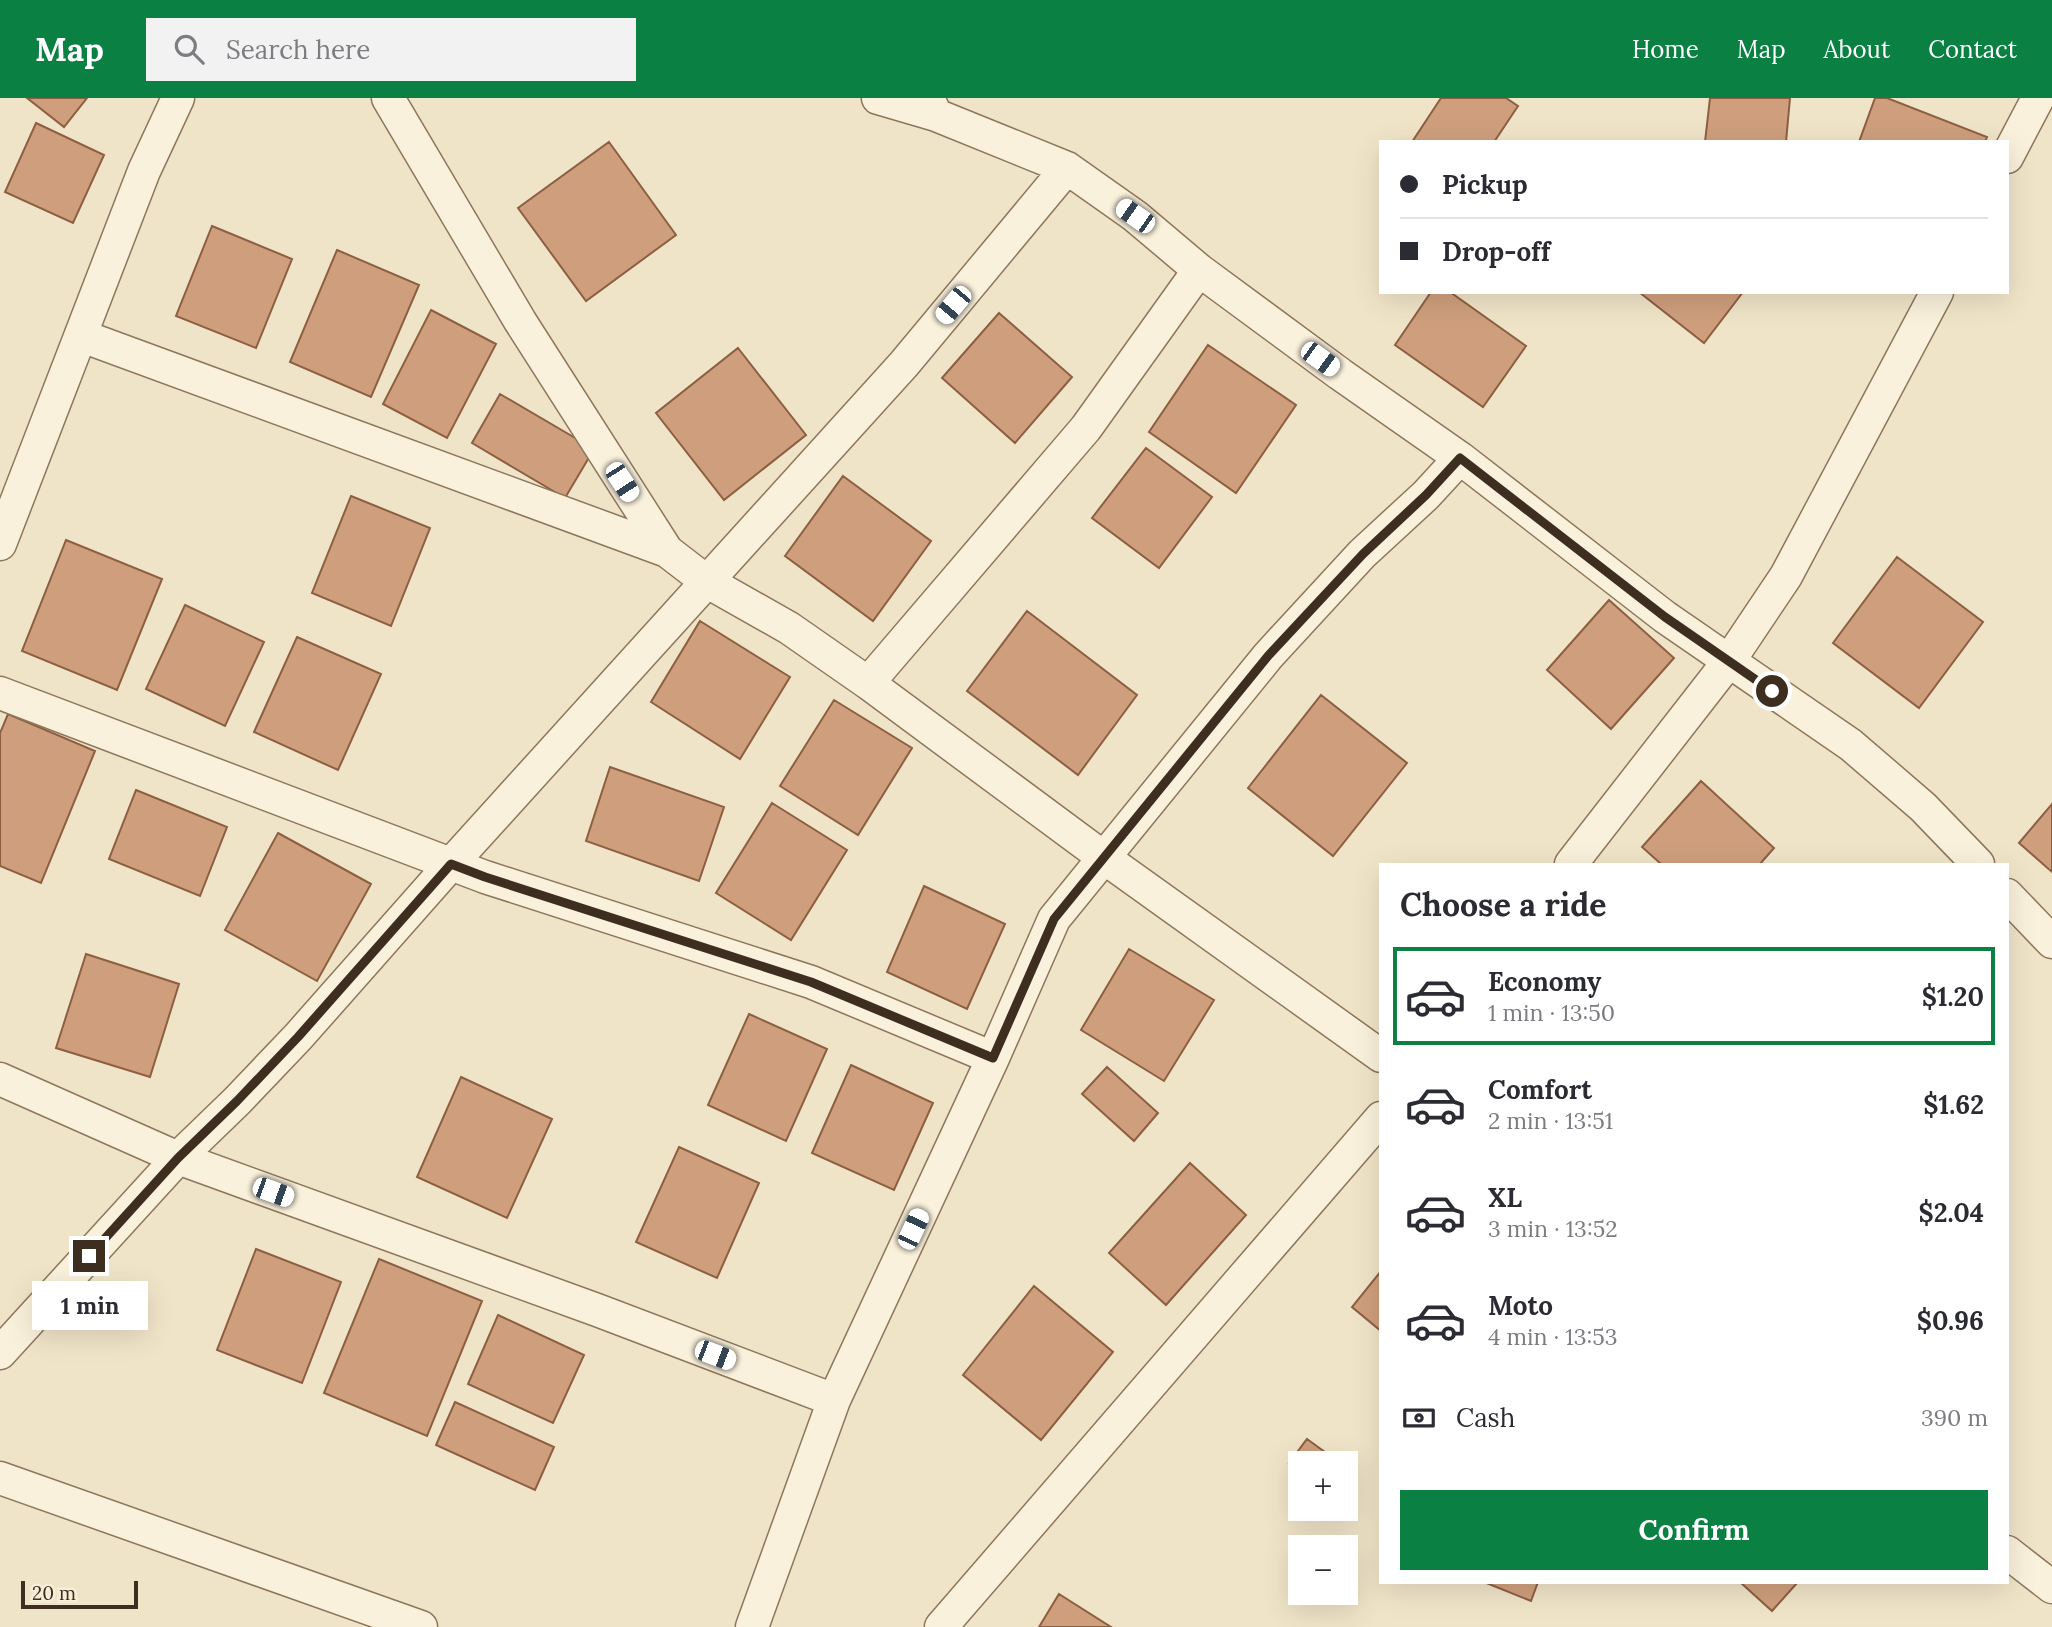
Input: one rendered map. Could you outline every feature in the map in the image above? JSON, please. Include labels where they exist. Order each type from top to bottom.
[{"type":"street","points":[[0,544],[144,171],[178,98]]},
{"type":"street","points":[[388,98],[520,321],[667,551]]},
{"type":"street","points":[[878,98],[932,107],[1067,168],[1135,216],[1199,270],[1460,458],[1665,617],[1851,745],[1923,807],[1977,863]]},
{"type":"street","points":[[2009,153],[2038,98]]},
{"type":"street","points":[[0,1353],[178,1158],[298,1037],[904,364],[1067,168]]},
{"type":"street","points":[[869,683],[1086,428],[1199,270]]},
{"type":"street","points":[[1573,863],[1729,661],[1786,576],[1936,294]]},
{"type":"street","points":[[82,336],[667,551],[706,581],[789,628],[869,683],[1103,857],[1379,1055]]},
{"type":"street","points":[[752,1627],[834,1400],[993,1058],[1054,919],[1268,656],[1363,554],[1426,495],[1460,458]]},
{"type":"street","points":[[0,692],[485,877],[811,982],[993,1058]]},
{"type":"street","points":[[2009,897],[2052,942]]},
{"type":"street","points":[[0,1079],[178,1158],[597,1310],[834,1400]]},
{"type":"street","points":[[941,1627],[1379,1120]]},
{"type":"street","points":[[0,1478],[421,1627]]},
{"type":"street","points":[[2009,1554],[2052,1587]]},
{"type":"building","points":[[27,98],[87,98],[64,127]]},
{"type":"building","points":[[1441,98],[1506,98],[1518,106],[1495,140],[1413,140]]},
{"type":"building","points":[[1710,98],[1790,98],[1786,140],[1705,140]]},
{"type":"building","points":[[1875,98],[1887,98],[1987,137],[1986,140],[1860,140]]},
{"type":"building","points":[[36,123],[104,155],[73,223],[5,192]]},
{"type":"building","points":[[609,142],[676,235],[586,301],[518,208]]},
{"type":"building","points":[[212,226],[292,259],[256,348],[176,316]]},
{"type":"building","points":[[337,250],[419,285],[371,397],[290,362]]},
{"type":"building","points":[[1430,294],[1453,294],[1526,346],[1483,407],[1395,345]]},
{"type":"building","points":[[1642,294],[1741,294],[1704,343]]},
{"type":"building","points":[[431,310],[496,344],[447,438],[383,404]]},
{"type":"building","points":[[999,313],[1072,377],[1015,443],[942,378]]},
{"type":"building","points":[[1208,345],[1296,405],[1236,493],[1149,432]]},
{"type":"building","points":[[738,348],[806,435],[724,500],[656,413]]},
{"type":"building","points":[[500,394],[594,449],[565,498],[472,443]]},
{"type":"building","points":[[1146,448],[1212,497],[1159,568],[1092,518]]},
{"type":"building","points":[[843,476],[931,541],[873,621],[785,556]]},
{"type":"building","points":[[351,496],[430,528],[391,626],[312,593]]},
{"type":"building","points":[[66,540],[162,579],[117,690],[22,651]]},
{"type":"building","points":[[1897,557],[1983,622],[1919,708],[1833,643]]},
{"type":"building","points":[[1609,600],[1674,658],[1611,729],[1547,670]]},
{"type":"building","points":[[185,605],[264,642],[225,726],[146,689]]},
{"type":"building","points":[[1027,611],[1137,695],[1078,775],[967,691]]},
{"type":"building","points":[[700,621],[790,677],[740,759],[651,702]]},
{"type":"building","points":[[297,637],[381,674],[338,770],[254,732]]},
{"type":"building","points":[[1321,695],[1407,763],[1333,856],[1248,788]]},
{"type":"building","points":[[834,700],[912,748],[858,835],[780,786]]},
{"type":"building","points":[[8,714],[95,751],[41,883],[0,866],[0,733]]},
{"type":"building","points":[[610,767],[724,807],[699,881],[586,841]]},
{"type":"building","points":[[1701,781],[1774,848],[1761,863],[1660,863],[1642,847]]},
{"type":"building","points":[[136,790],[227,827],[200,896],[109,859]]},
{"type":"building","points":[[772,803],[847,850],[791,940],[716,893]]},
{"type":"building","points":[[2052,804],[2052,872],[2019,843]]},
{"type":"building","points":[[278,833],[371,884],[317,981],[225,930]]},
{"type":"building","points":[[924,886],[1005,924],[967,1009],[887,972]]},
{"type":"building","points":[[1129,949],[1214,1000],[1164,1081],[1081,1030]]},
{"type":"building","points":[[86,954],[179,984],[150,1077],[56,1048]]},
{"type":"building","points":[[749,1014],[827,1049],[786,1141],[708,1105]]},
{"type":"building","points":[[851,1065],[933,1103],[894,1190],[812,1153]]},
{"type":"building","points":[[1107,1067],[1158,1113],[1134,1141],[1082,1094]]},
{"type":"building","points":[[461,1077],[552,1119],[507,1218],[417,1177]]},
{"type":"building","points":[[679,1147],[759,1183],[717,1278],[636,1242]]},
{"type":"building","points":[[1190,1163],[1246,1215],[1166,1305],[1109,1253]]},
{"type":"building","points":[[256,1249],[341,1282],[302,1383],[217,1350]]},
{"type":"building","points":[[379,1259],[482,1301],[427,1436],[324,1393]]},
{"type":"building","points":[[1379,1273],[1379,1329],[1352,1307]]},
{"type":"building","points":[[1034,1286],[1113,1352],[1041,1440],[963,1375]]},
{"type":"building","points":[[498,1315],[584,1355],[553,1423],[468,1384]]},
{"type":"building","points":[[455,1402],[554,1447],[535,1490],[436,1445]]},
{"type":"building","points":[[1307,1439],[1324,1451],[1298,1451]]},
{"type":"building","points":[[1489,1584],[1537,1584],[1531,1601]]},
{"type":"building","points":[[1742,1584],[1796,1584],[1772,1611]]},
{"type":"building","points":[[1059,1594],[1111,1627],[1039,1627]]},
{"type":"route","points":[[89,1256],[178,1158],[298,1037],[451,864],[811,982],[993,1058],[1054,919],[1268,656],[1363,554],[1426,495],[1460,458],[1665,617],[1772,691]]}]
